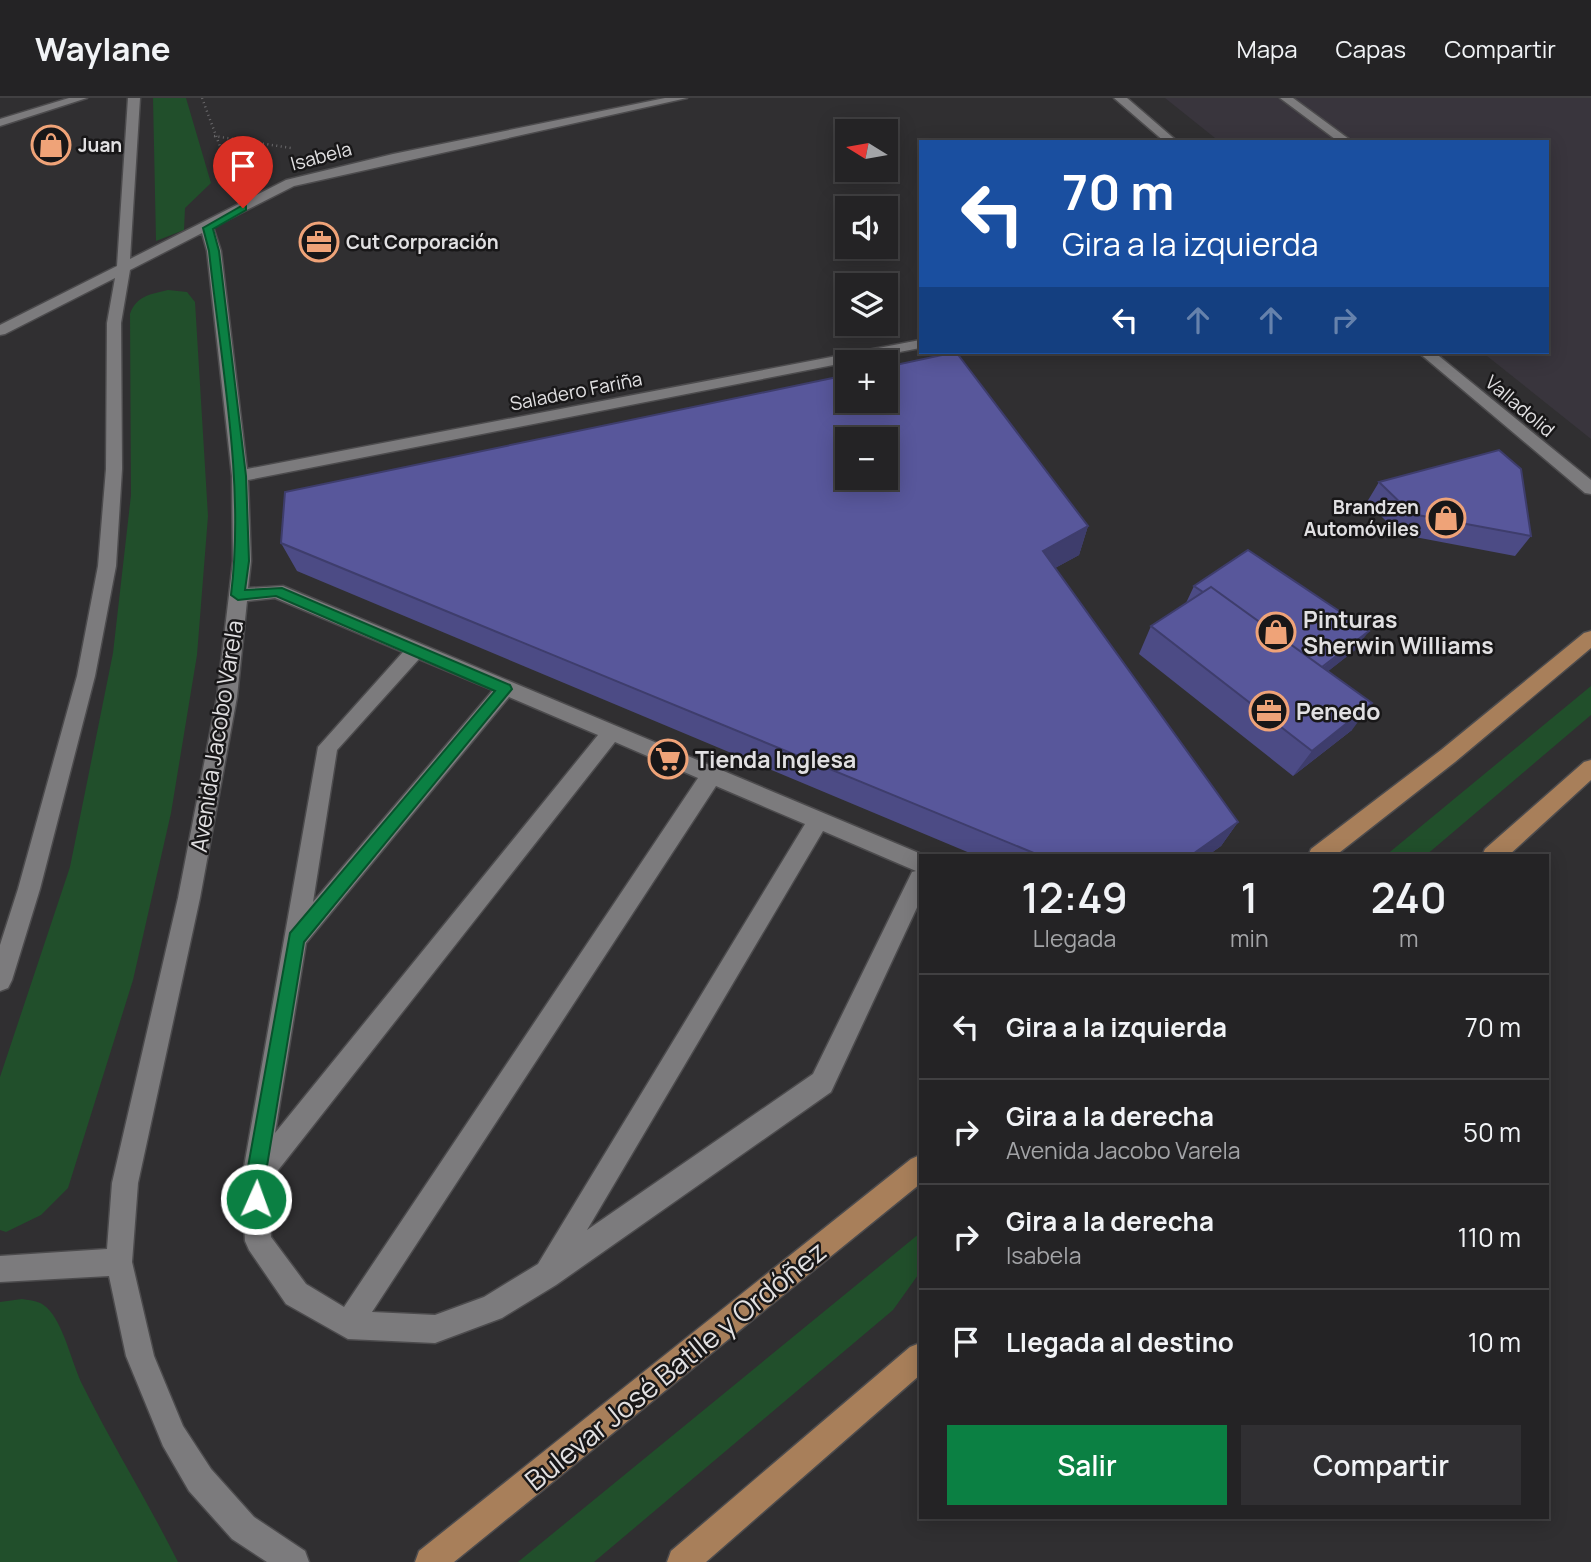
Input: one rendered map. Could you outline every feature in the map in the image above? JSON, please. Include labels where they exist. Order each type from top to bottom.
[{"type":"main road","points":[[1322,854],[1448,756],[1591,638]]},
{"type":"main road","points":[[1495,854],[1591,768]]},
{"type":"main road","name":"Bulevar José Batlle y Ordóñez","points":[[430,1562],[919,1169]]},
{"type":"main road","points":[[682,1562],[919,1358]]},
{"type":"street","points":[[0,123],[81,98]]},
{"type":"street","points":[[0,980],[29,889],[86,676],[107,566],[114,469],[114,323],[123,269],[134,98]]},
{"type":"street","name":"Isabela","points":[[0,331],[207,228],[290,183],[681,98]]},
{"type":"street","points":[[1120,98],[1170,140]]},
{"type":"street","points":[[1286,98],[1344,140]]},
{"type":"street","name":"Avenida Jacobo Varela","points":[[207,228],[214,251],[240,476],[242,561],[227,697],[192,884],[125,1184],[118,1262],[139,1356],[180,1447],[200,1480],[243,1528],[294,1562]]},
{"type":"street","name":"Saladero Fariña","points":[[240,476],[919,344]]},
{"type":"street","name":"Valladolid","points":[[1426,354],[1591,489]]},
{"type":"street","points":[[238,595],[277,591],[919,863]]},
{"type":"street","points":[[415,651],[328,747],[256,1178],[258,1241],[296,1294],[348,1325],[435,1329],[492,1308],[546,1275],[822,1083],[919,881]]},
{"type":"street","points":[[296,939],[505,689]]},
{"type":"street","points":[[256,1178],[610,734]]},
{"type":"street","points":[[348,1325],[711,776]]},
{"type":"street","points":[[546,1275],[818,821]]},
{"type":"street","points":[[0,1269],[118,1262]]},
{"type":"path","points":[[202,98],[233,181],[204,207],[207,228]]},
{"type":"shaded area","points":[[1165,98],[1591,98],[1591,439],[1485,354],[1549,354],[1549,140],[1218,140]]},
{"type":"green space","points":[[153,98],[186,98],[211,183],[185,208],[184,230],[156,241]]},
{"type":"green space","points":[[168,290],[187,292],[195,302],[208,516],[197,655],[171,813],[133,980],[68,1188],[41,1215],[6,1232],[0,1230],[0,1077],[70,867],[113,653],[131,495],[130,314],[140,300]]},
{"type":"green space","points":[[1591,686],[1591,715],[1427,854],[1387,854]]},
{"type":"green space","points":[[919,1234],[918,1275],[893,1310],[594,1562],[518,1562]]},
{"type":"green space","points":[[22,1299],[41,1303],[55,1318],[83,1386],[178,1562],[0,1562],[0,1302]]},
{"type":"building","points":[[958,354],[1088,526],[1043,551],[1238,822],[1193,854],[1036,854],[281,543],[285,492],[835,377],[835,413],[898,413],[898,364]]},
{"type":"building","points":[[1499,450],[1521,469],[1531,536],[1412,514],[1379,482]]},
{"type":"building","points":[[1248,550],[1369,631],[1322,667],[1211,587],[1203,592],[1194,586]]},
{"type":"building","points":[[1211,587],[1372,703],[1312,751],[1151,626]]},
{"type":"place","name":"Juan","points":[[51,145]]},
{"type":"place","name":"Cut Corporación","points":[[319,242]]},
{"type":"place","name":"Brandzen Automóviles","points":[[1446,518]]},
{"type":"place","name":"Pinturas Sherwin Williams","points":[[1276,632]]},
{"type":"place","name":"Penedo","points":[[1269,711]]},
{"type":"place","name":"Tienda Inglesa","points":[[668,759]]},
{"type":"route","points":[[243,208],[207,228],[214,251],[240,476],[242,561],[238,595],[277,591],[505,689],[296,939],[256,1178],[256,1199]]}]
